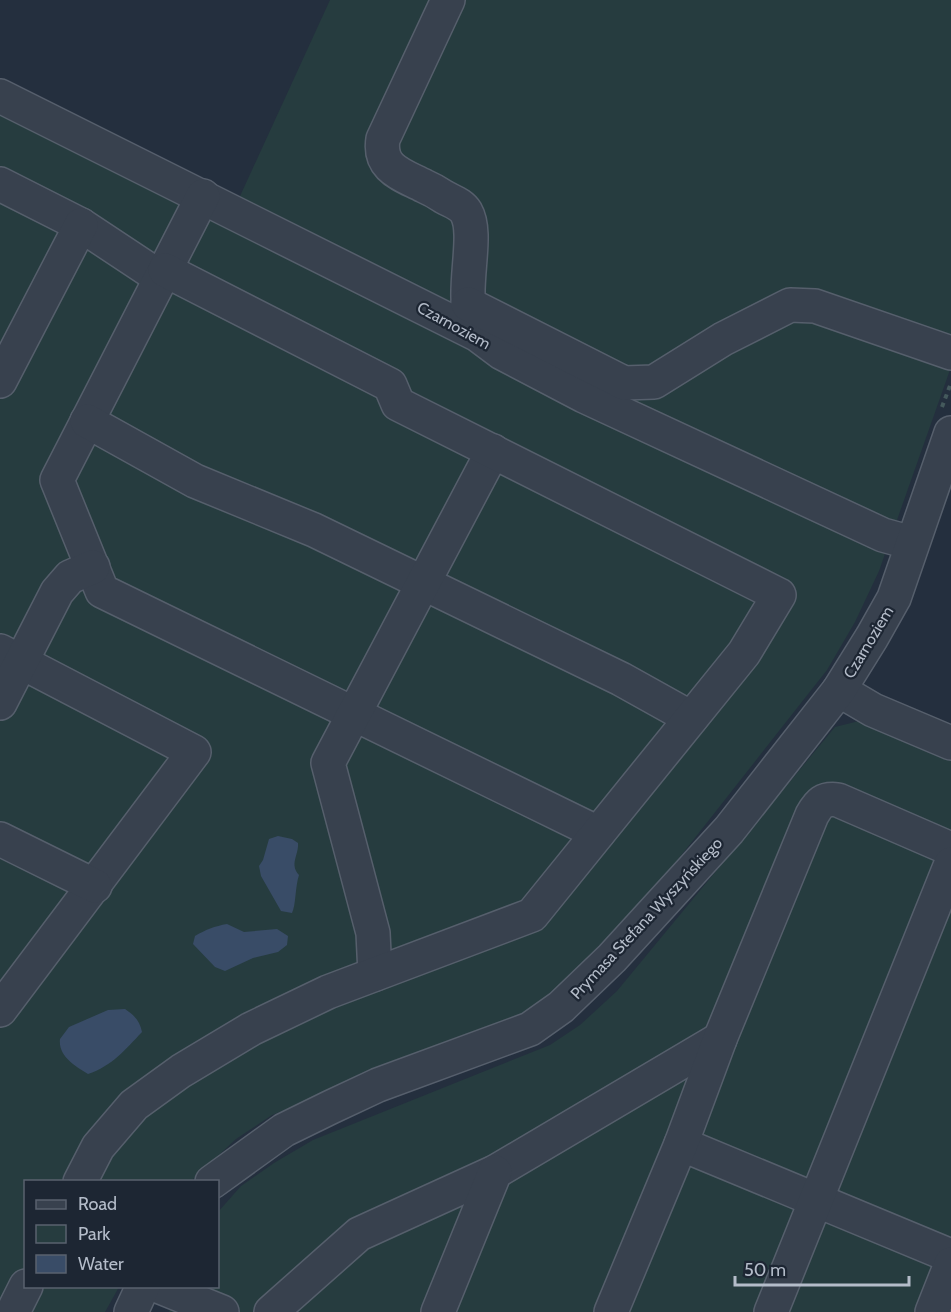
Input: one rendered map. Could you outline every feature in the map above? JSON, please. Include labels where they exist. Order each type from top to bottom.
[{"type":"street","points":[[448,0],[384,139],[382,148],[384,159],[401,175],[460,205],[467,213],[471,225],[469,316],[478,335]]},
{"type":"street","name":"Czarnoziem","points":[[0,96],[478,335],[509,358],[584,396],[883,535],[912,543]]},
{"type":"street","points":[[0,184],[81,225],[163,274],[390,385],[398,404],[779,595],[744,653],[532,915],[328,992],[251,1029],[172,1078],[134,1105],[98,1147],[81,1180]]},
{"type":"street","points":[[203,196],[57,480],[102,591],[597,833]]},
{"type":"street","points":[[5,360],[81,225]]},
{"type":"street","points":[[468,304],[624,383],[654,382],[723,339],[790,305],[815,306],[951,352]]},
{"type":"street","points":[[87,421],[195,481],[314,530],[621,679],[691,718]]},
{"type":"street","name":"Czarnoziem","points":[[951,433],[894,598],[839,690],[873,710],[951,743]]},
{"type":"street","points":[[375,974],[373,933],[328,763],[493,452]]},
{"type":"street","points":[[0,703],[11,657],[57,592],[70,578],[93,567]]},
{"type":"street","points":[[0,1010],[194,752],[11,657]]},
{"type":"street","name":"Prymasa Stefana Wyszyńskiego","points":[[215,1180],[284,1130],[330,1107],[378,1085],[530,1029],[561,1007],[612,958],[729,830],[839,690]]},
{"type":"street","points":[[611,1312],[681,1144],[720,1039],[819,803],[829,798],[838,800],[951,849]]},
{"type":"street","points":[[0,839],[94,886]]},
{"type":"street","points":[[771,1312],[951,864]]},
{"type":"street","points":[[271,1312],[359,1234],[495,1172],[720,1039]]},
{"type":"street","points":[[681,1144],[951,1256]]},
{"type":"street","points":[[438,1312],[495,1172]]},
{"type":"street","points":[[932,1312],[951,1264]]},
{"type":"street","points":[[13,1312],[25,1288]]},
{"type":"street","points":[[131,1312],[143,1288]]},
{"type":"street","points":[[161,1288],[222,1312]]},
{"type":"green space","points":[[330,0],[951,0],[951,367],[879,571],[855,622],[827,670],[661,881],[578,976],[528,1013],[272,1115],[236,1139],[192,1180],[24,1180],[24,1288],[118,1288],[105,1312],[0,1312],[0,105],[230,218]]},
{"type":"green space","points":[[859,721],[951,756],[951,1312],[169,1312],[170,1309],[158,1303],[166,1288],[219,1288],[219,1211],[241,1186],[274,1163],[313,1140],[550,1045],[580,1025],[617,991],[835,727]]},
{"type":"water","points":[[278,836],[298,843],[295,867],[299,875],[292,913],[281,911],[261,876],[259,866],[269,839]]},
{"type":"water","points":[[227,924],[244,932],[277,929],[288,936],[287,945],[278,952],[253,958],[225,971],[215,967],[193,944],[195,936],[210,928]]},
{"type":"water","points":[[125,1009],[136,1019],[142,1032],[111,1062],[88,1074],[73,1064],[62,1051],[60,1039],[69,1027],[108,1010]]}]
